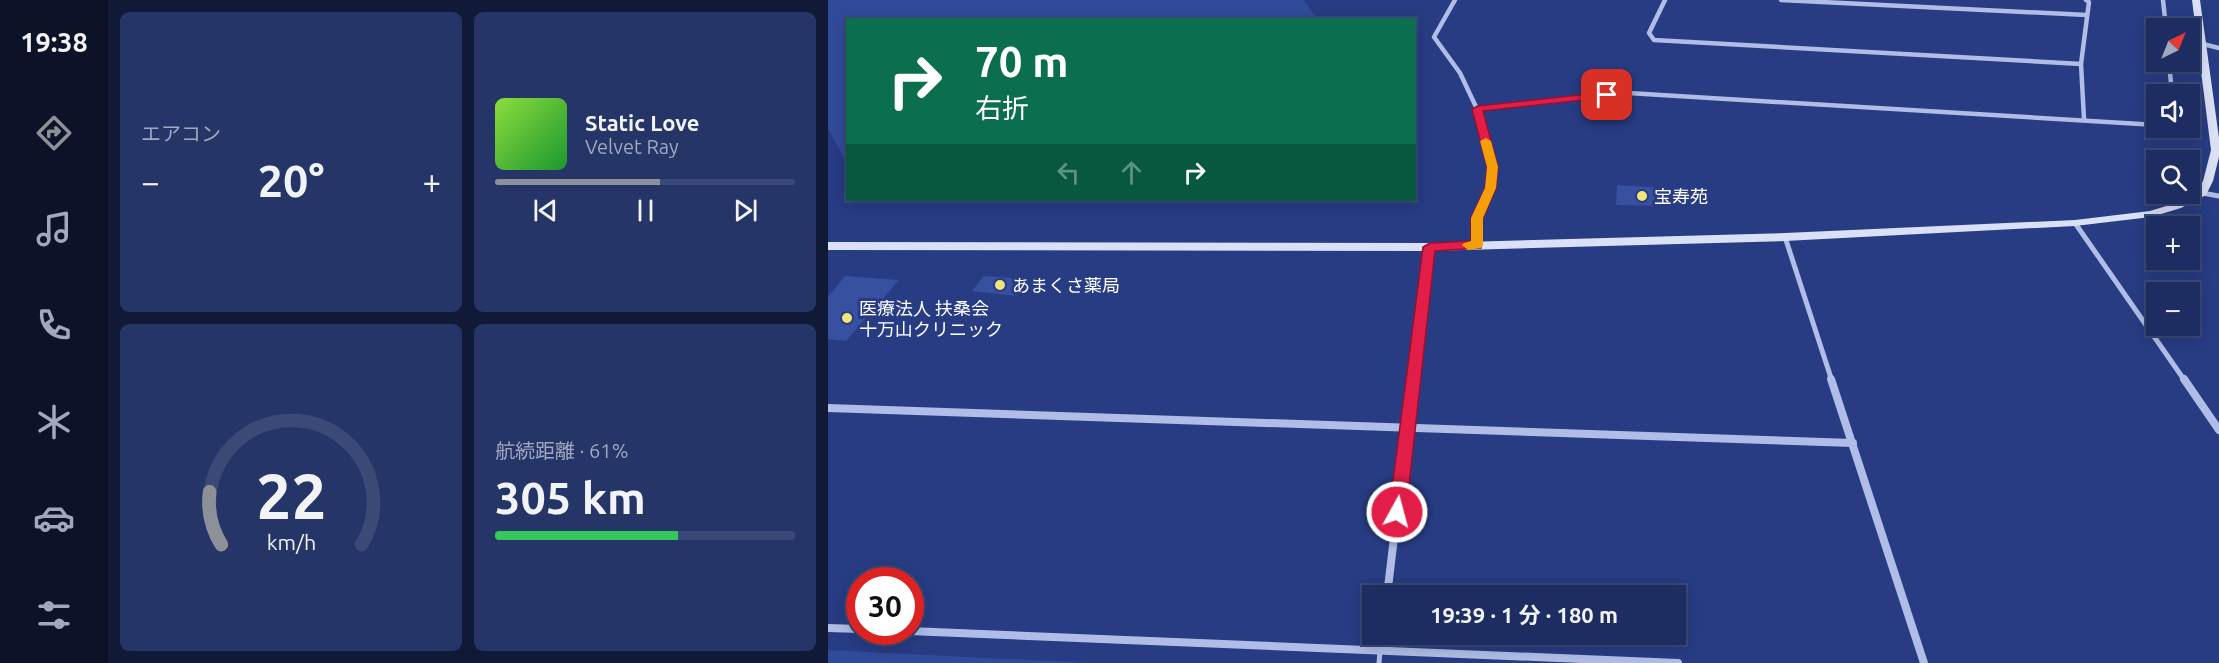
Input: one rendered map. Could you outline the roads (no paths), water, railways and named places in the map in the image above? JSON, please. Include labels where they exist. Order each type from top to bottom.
[{"type":"street","points":[[1455,0],[1434,37],[1460,74],[1478,109],[1493,167],[1490,188],[1477,218],[1477,245]]},
{"type":"street","points":[[1665,0],[1649,33],[1654,40],[2081,64]]},
{"type":"street","points":[[1781,0],[2087,15]]},
{"type":"street","points":[[2084,119],[2081,64],[2089,2],[2086,0]]},
{"type":"street","points":[[2163,0],[2165,18]]},
{"type":"street","points":[[828,246],[1430,247],[1785,237],[2075,223],[2151,214],[2177,206],[2202,192],[2208,181],[2216,150],[2204,44],[2196,0]]},
{"type":"street","points":[[2204,44],[2219,48]]},
{"type":"street","points":[[1478,109],[1628,93],[2146,124]]},
{"type":"street","points":[[2202,192],[2219,196]]},
{"type":"street","points":[[2075,223],[2219,430]]},
{"type":"street","points":[[1785,237],[1924,663]]},
{"type":"street","points":[[1388,585],[1430,247]]},
{"type":"street","points":[[828,408],[1853,443]]},
{"type":"street","points":[[828,628],[846,629]]},
{"type":"street","points":[[924,632],[1678,663]]},
{"type":"street","points":[[1380,651],[1381,645]]},
{"type":"lane","points":[[1379,663],[1380,651]]},
{"type":"place","name":"宝寿苑","points":[[1642,196]]},
{"type":"place","name":"あまくさ薬局","points":[[1000,285]]},
{"type":"place","name":"医療法人 扶桑会 十万山クリニック","points":[[847,318]]}]
